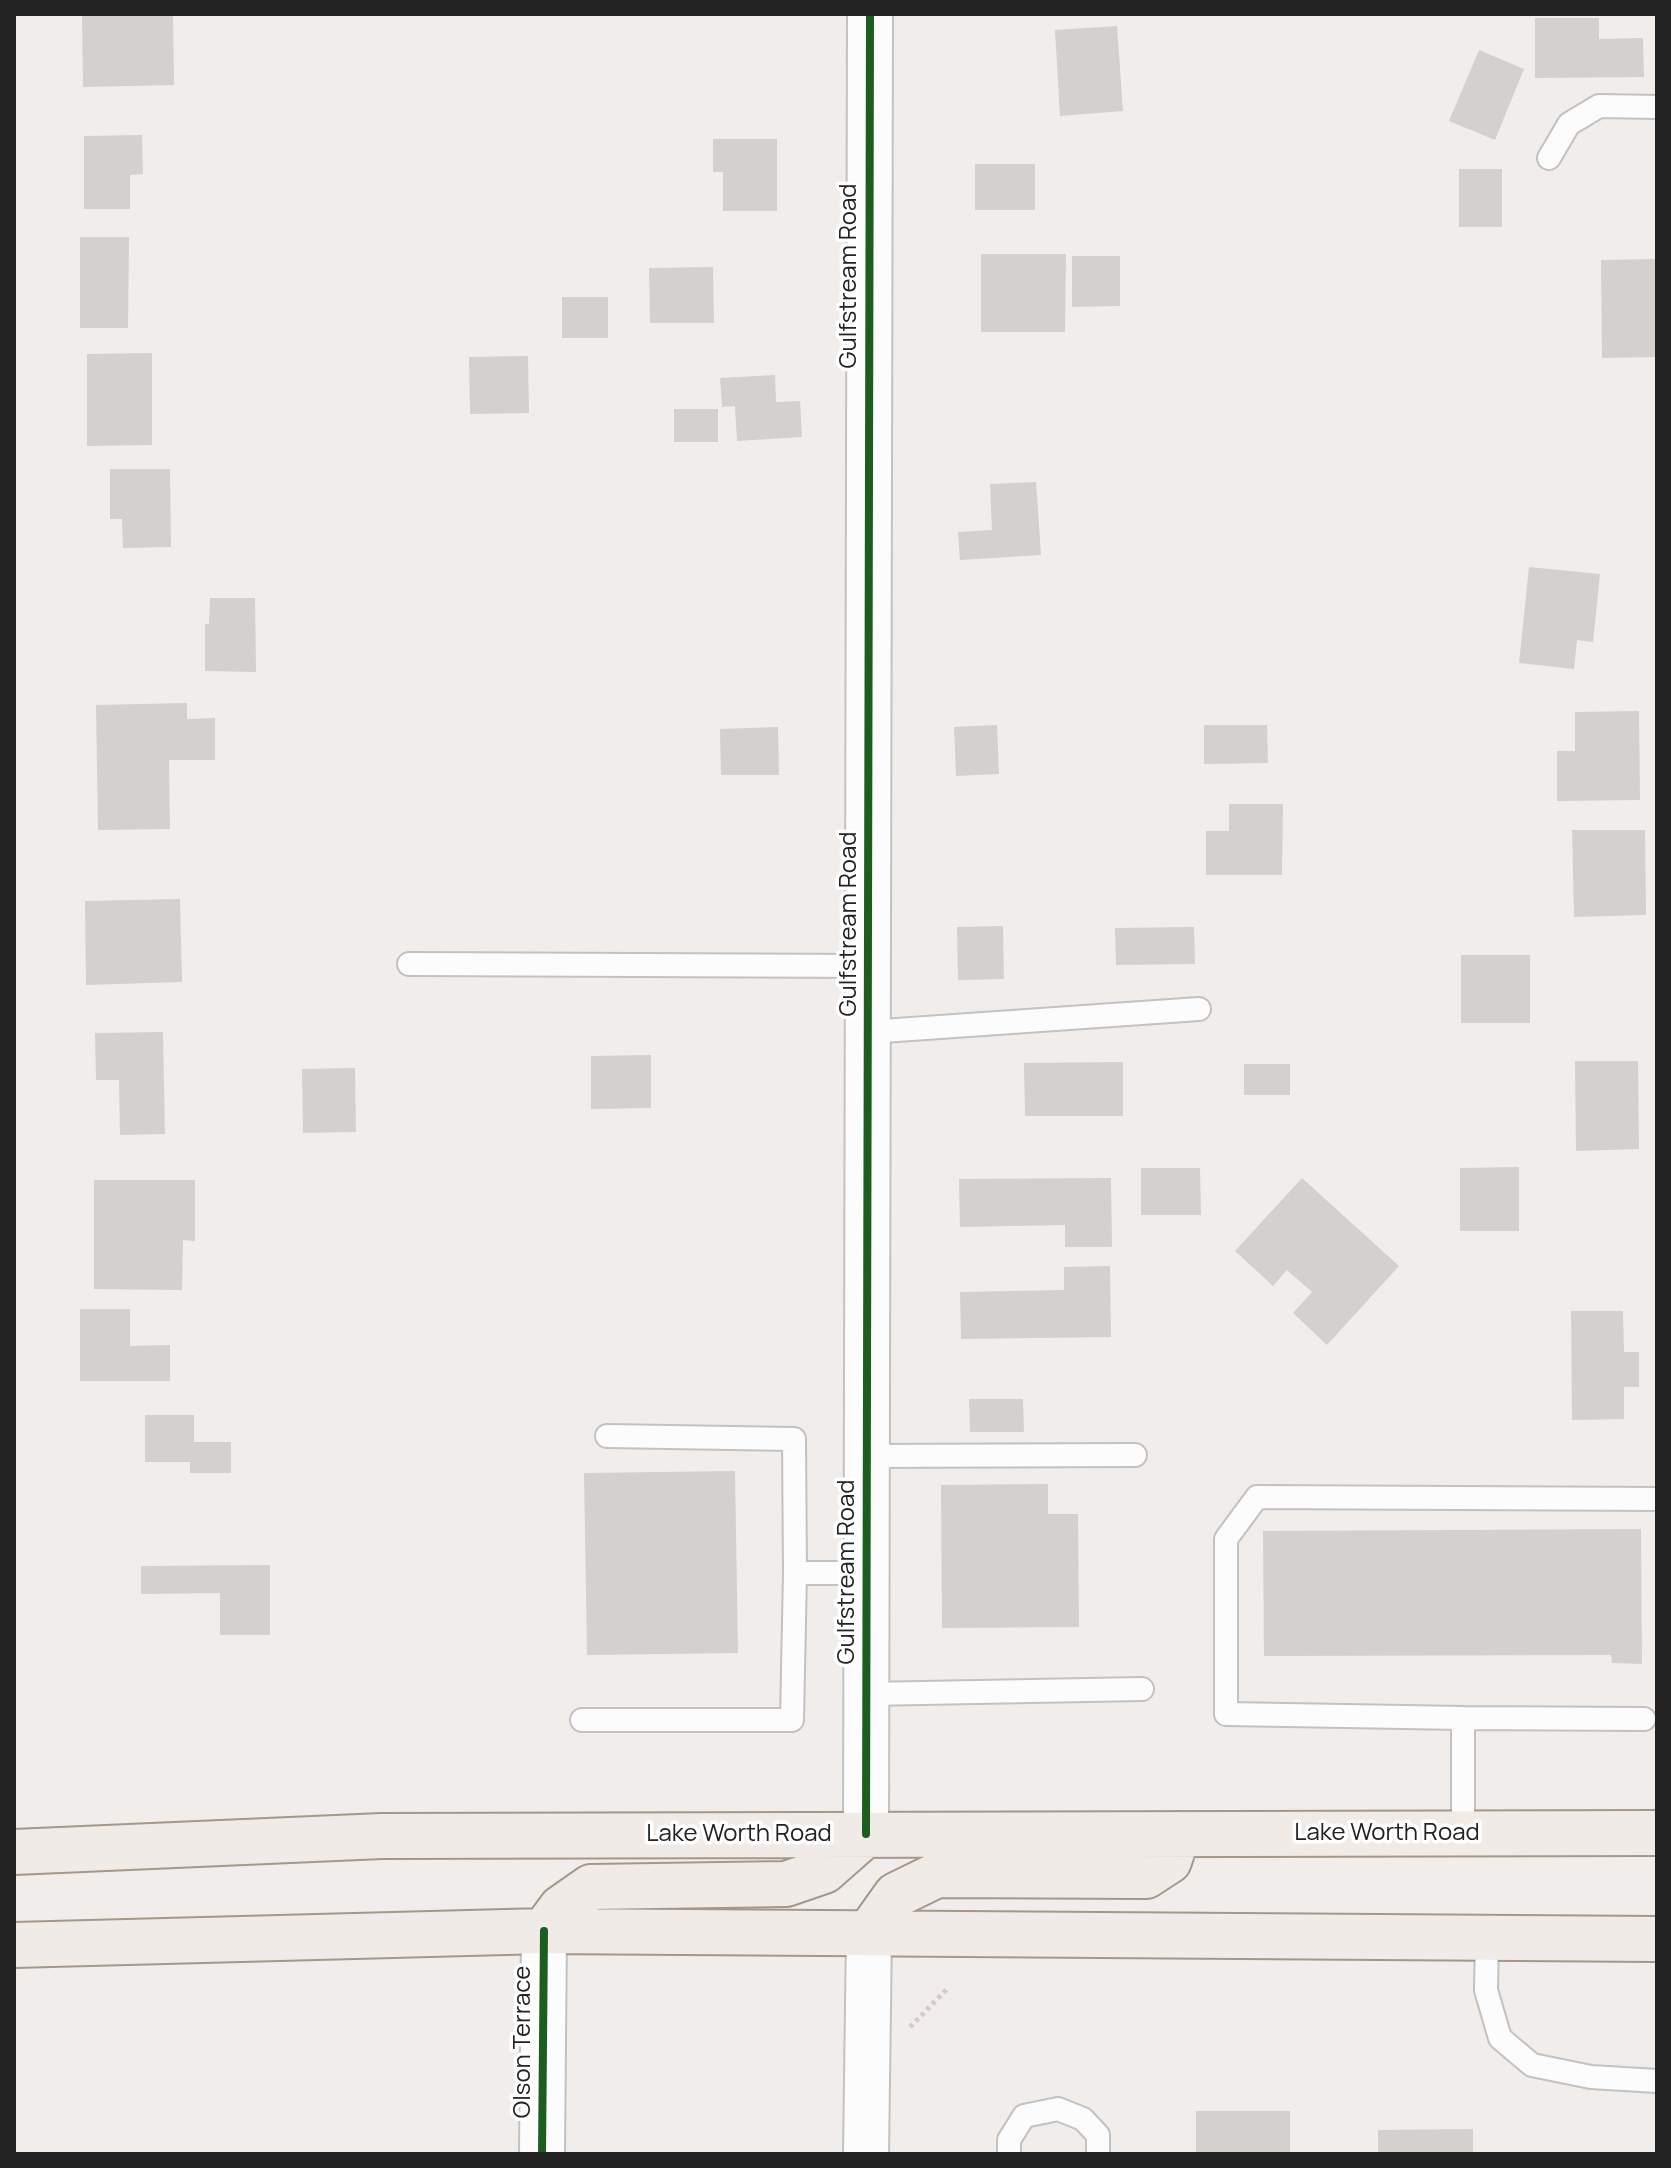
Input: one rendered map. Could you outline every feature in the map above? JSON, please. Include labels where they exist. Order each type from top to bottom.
[{"type":"main road","name":"Lake Worth Road","points":[[14,1852],[382,1836],[1657,1833]]},
{"type":"main road","points":[[544,1931],[561,1908],[591,1887],[786,1884],[824,1871],[866,1834]]},
{"type":"main road","points":[[869,1933],[896,1895],[937,1875],[1146,1876],[1169,1861],[1178,1834]]},
{"type":"main road","points":[[14,1945],[544,1931],[1657,1939]]},
{"type":"street","name":"Gulfstream Road","points":[[866,1834],[870,14]]},
{"type":"street","name":"Olson Terrace","points":[[542,2154],[544,1931]]},
{"type":"street","points":[[866,2154],[869,1933]]},
{"type":"lane","points":[[1549,158],[1569,124],[1599,106],[1657,107]]},
{"type":"lane","points":[[409,964],[868,966]]},
{"type":"lane","points":[[868,1032],[1199,1009]]},
{"type":"lane","points":[[582,1720],[792,1720],[794,1439],[607,1436]]},
{"type":"lane","points":[[867,1456],[1135,1455]]},
{"type":"lane","points":[[1644,1719],[1226,1714],[1226,1539],[1257,1497],[1657,1499]]},
{"type":"lane","points":[[795,1573],[867,1573]]},
{"type":"lane","points":[[867,1694],[1142,1689]]},
{"type":"lane","points":[[1463,1718],[1463,1833]]},
{"type":"lane","points":[[1487,1938],[1486,1990],[1500,2038],[1532,2065],[1591,2077],[1657,2081]]},
{"type":"lane","points":[[1009,2154],[1009,2140],[1024,2116],[1058,2109],[1083,2119],[1098,2135],[1098,2154]]},
{"type":"building","points":[[82,14],[173,14],[174,85],[83,87]]},
{"type":"building","points":[[1535,18],[1599,18],[1599,39],[1643,38],[1644,77],[1535,78]]},
{"type":"building","points":[[1117,26],[1123,111],[1060,116],[1055,30]]},
{"type":"building","points":[[1479,50],[1524,69],[1495,140],[1449,121]]},
{"type":"building","points":[[142,135],[143,174],[130,175],[130,209],[84,209],[84,136]]},
{"type":"building","points":[[713,139],[777,139],[777,211],[723,211],[723,172],[713,172]]},
{"type":"building","points":[[975,164],[1035,164],[1035,210],[975,210]]},
{"type":"building","points":[[1459,169],[1502,169],[1502,227],[1459,227]]},
{"type":"building","points":[[80,237],[129,237],[128,328],[80,328]]},
{"type":"building","points":[[981,254],[1066,254],[1065,332],[981,332]]},
{"type":"building","points":[[1072,256],[1120,256],[1120,306],[1072,307]]},
{"type":"building","points":[[1657,259],[1657,357],[1602,358],[1601,260]]},
{"type":"building","points":[[713,267],[714,323],[650,323],[649,268]]},
{"type":"building","points":[[562,297],[608,297],[608,338],[562,338]]},
{"type":"building","points":[[152,353],[152,445],[87,446],[87,354]]},
{"type":"building","points":[[528,356],[529,413],[470,414],[469,357]]},
{"type":"building","points":[[775,375],[776,402],[800,401],[802,437],[737,441],[735,406],[722,407],[720,378]]},
{"type":"building","points":[[674,409],[718,409],[718,442],[674,442]]},
{"type":"building","points":[[110,469],[170,469],[171,547],[123,548],[122,519],[110,519]]},
{"type":"building","points":[[1036,482],[1041,555],[960,560],[958,532],[992,530],[990,484]]},
{"type":"building","points":[[1529,567],[1600,574],[1593,642],[1577,640],[1574,669],[1519,663]]},
{"type":"building","points":[[210,598],[255,598],[256,672],[205,671],[205,624],[209,624]]},
{"type":"building","points":[[187,703],[187,719],[215,718],[215,760],[169,760],[170,829],[98,830],[96,705]]},
{"type":"building","points":[[1639,711],[1640,800],[1557,801],[1557,751],[1575,751],[1575,712]]},
{"type":"building","points":[[997,725],[999,774],[956,776],[954,727]]},
{"type":"building","points":[[1204,725],[1267,725],[1268,763],[1204,764]]},
{"type":"building","points":[[778,727],[779,775],[721,775],[720,729]]},
{"type":"building","points":[[1229,804],[1283,804],[1282,875],[1206,875],[1206,831],[1229,831]]},
{"type":"building","points":[[1572,830],[1645,830],[1646,915],[1574,917]]},
{"type":"building","points":[[180,899],[182,982],[86,985],[85,901]]},
{"type":"building","points":[[1003,926],[1004,979],[958,980],[957,927]]},
{"type":"building","points":[[1194,927],[1195,964],[1116,965],[1115,928]]},
{"type":"building","points":[[1461,955],[1530,955],[1530,1023],[1461,1023]]},
{"type":"building","points":[[163,1032],[165,1134],[120,1135],[119,1080],[96,1080],[95,1033]]},
{"type":"building","points":[[651,1055],[651,1108],[591,1109],[591,1056]]},
{"type":"building","points":[[1575,1061],[1638,1061],[1639,1149],[1576,1151]]},
{"type":"building","points":[[1123,1062],[1123,1116],[1025,1116],[1024,1063]]},
{"type":"building","points":[[1244,1064],[1290,1064],[1290,1095],[1244,1095]]},
{"type":"building","points":[[355,1068],[356,1132],[303,1133],[302,1069]]},
{"type":"building","points":[[1519,1167],[1519,1231],[1460,1231],[1460,1168]]},
{"type":"building","points":[[1141,1168],[1200,1168],[1201,1215],[1141,1215]]},
{"type":"building","points":[[1111,1178],[1112,1247],[1065,1247],[1065,1225],[960,1227],[959,1179]]},
{"type":"building","points":[[1302,1178],[1399,1266],[1327,1345],[1293,1313],[1312,1292],[1287,1270],[1273,1286],[1235,1251]]},
{"type":"building","points":[[94,1180],[195,1180],[195,1241],[183,1240],[182,1290],[94,1289]]},
{"type":"building","points":[[1110,1266],[1111,1337],[961,1339],[960,1292],[1064,1290],[1064,1267]]},
{"type":"building","points":[[80,1309],[130,1309],[130,1346],[170,1345],[170,1381],[80,1381]]},
{"type":"building","points":[[1571,1311],[1623,1311],[1624,1352],[1639,1352],[1639,1387],[1624,1387],[1624,1419],[1572,1420]]},
{"type":"building","points":[[969,1399],[1023,1399],[1024,1432],[970,1432]]},
{"type":"building","points":[[145,1415],[194,1415],[194,1442],[231,1442],[231,1473],[190,1473],[190,1462],[145,1462]]},
{"type":"building","points":[[735,1471],[738,1653],[587,1655],[584,1473]]},
{"type":"building","points":[[1048,1484],[1048,1514],[1078,1514],[1079,1627],[942,1628],[941,1485]]},
{"type":"building","points":[[1641,1529],[1642,1664],[1612,1663],[1611,1655],[1264,1656],[1263,1531]]},
{"type":"building","points":[[270,1565],[270,1635],[220,1635],[220,1593],[141,1594],[141,1566]]},
{"type":"building","points":[[1196,2111],[1290,2111],[1290,2154],[1196,2154]]},
{"type":"building","points":[[1473,2129],[1473,2154],[1378,2154],[1378,2130]]},
{"type":"cycle path","points":[[866,1834],[870,14]]},
{"type":"cycle path","points":[[542,2154],[544,1931]]}]
